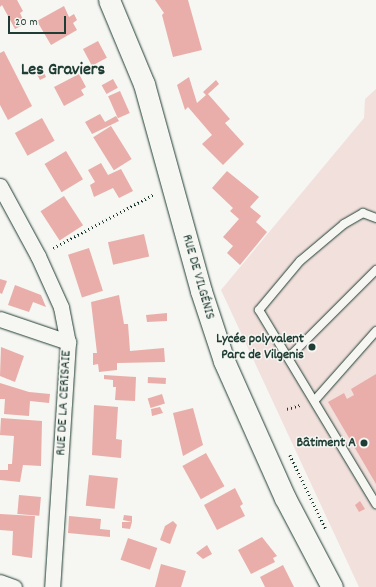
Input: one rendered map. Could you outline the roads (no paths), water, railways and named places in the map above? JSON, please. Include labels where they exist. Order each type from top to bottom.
[{"type":"street","name":"RUE DE VILGÉNIS","points":[[109,0],[144,84],[202,291],[224,361],[285,498],[332,587]]},
{"type":"street","name":"RUE DE LA CERISAIE","points":[[0,186],[38,256],[61,307],[68,342],[52,587]]},
{"type":"street","points":[[0,319],[68,342]]},
{"type":"street","points":[[0,582],[14,587]]},
{"type":"lane","points":[[376,218],[363,213],[344,224],[300,261],[259,310],[315,400],[376,504]]},
{"type":"lane","points":[[288,357],[376,270]]},
{"type":"lane","points":[[315,400],[376,331]]},
{"type":"place","name":"Lycée polyvalent Parc de Vilgenis","points":[[312,347]]},
{"type":"place","name":"Bâtiment A","points":[[364,443]]},
{"type":"district","name":"Les Graviers","points":[[63,71]]}]
